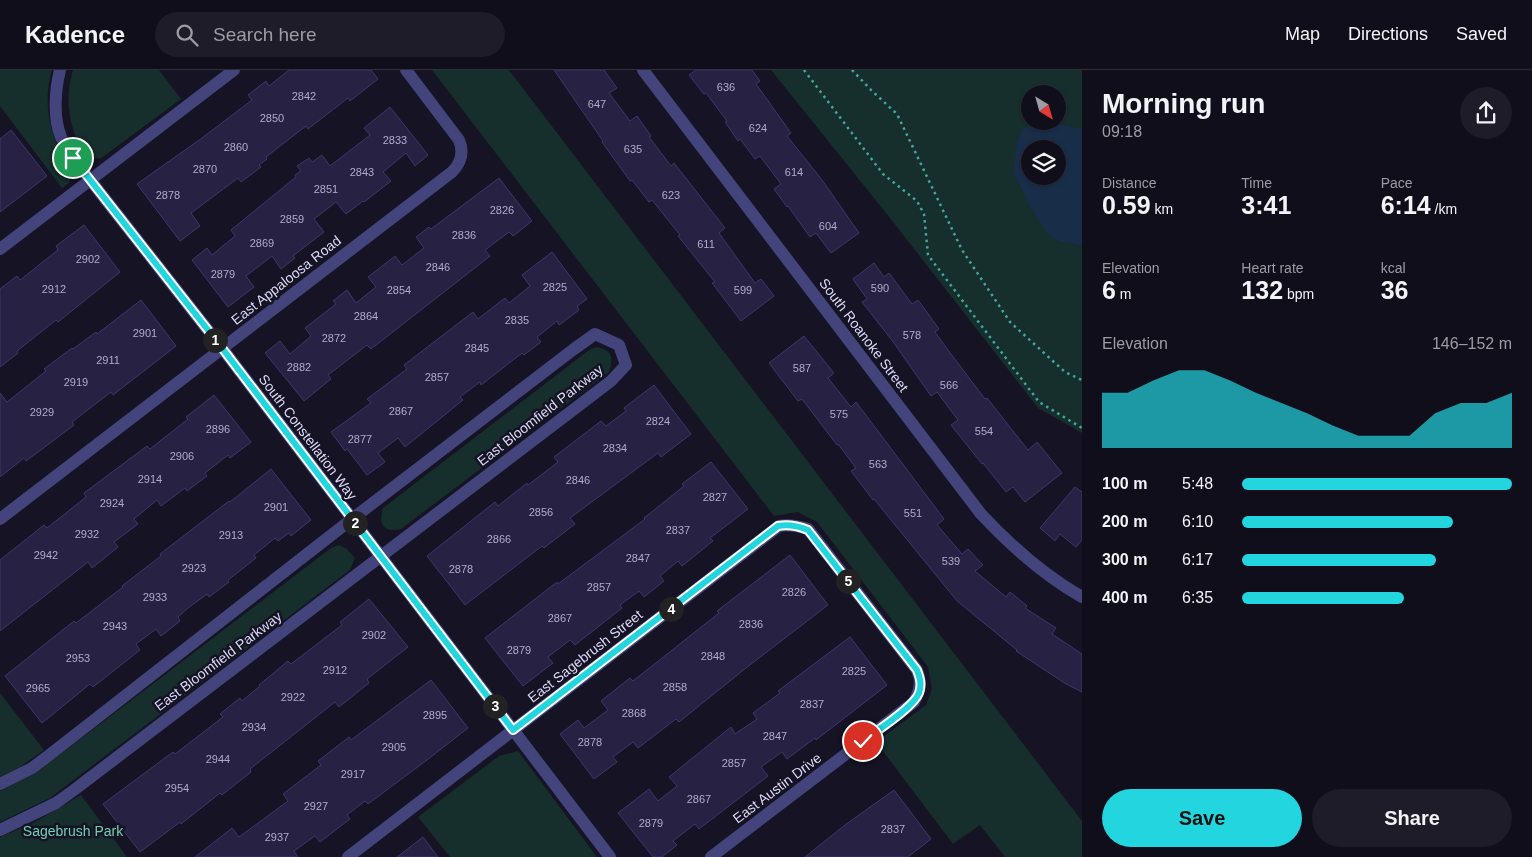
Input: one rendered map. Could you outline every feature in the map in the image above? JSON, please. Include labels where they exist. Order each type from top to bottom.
[{"type":"street","name":"South Constellation Way","points":[[60,70],[57,82],[56,109],[60,136],[73,158],[222,348],[610,857]]},
{"type":"street","points":[[0,249],[234,70]]},
{"type":"street","name":"East Appaloosa Road","points":[[0,519],[452,172],[457,166],[462,151],[459,140],[406,70]]},
{"type":"street","name":"South Roanoke Street","points":[[643,70],[981,514],[1034,565],[1082,598]]},
{"type":"street","name":"East Bloomfield Parkway","points":[[0,784],[32,768],[48,756],[352,519],[595,334],[619,345],[626,365],[611,381],[56,803],[0,830]]},
{"type":"street","name":"East Sagebrush Street","points":[[348,857],[778,526],[786,524],[797,525]]},
{"type":"street","name":"East Austin Drive","points":[[711,857],[914,702],[919,693],[921,680],[917,670],[808,530],[797,525]]},
{"type":"path","points":[[804,70],[883,174],[918,201],[924,214],[928,255],[1039,402],[1082,428]]},
{"type":"path","points":[[852,70],[870,90],[897,114],[962,250],[1010,322],[1065,372],[1082,380]]},
{"type":"green space","points":[[0,70],[52,70],[48,97],[50,123],[59,148],[72,172],[69,183],[62,188],[0,106]]},
{"type":"green space","points":[[73,70],[159,70],[181,99],[100,159],[92,158],[81,147],[71,120],[69,89]]},
{"type":"green space","points":[[432,70],[509,70],[1082,821],[1082,857],[1005,857],[980,825],[953,844],[876,742],[926,705],[932,689],[928,667],[817,522],[798,512],[774,516]]},
{"type":"green space","points":[[771,70],[1082,70],[1082,433],[1038,408],[890,218]]},
{"type":"green space","points":[[596,347],[605,350],[610,355],[609,372],[401,529],[390,530],[384,526],[381,519],[383,508],[589,350]]},
{"type":"green space","points":[[339,545],[347,549],[355,558],[350,570],[50,798],[0,822],[0,791],[41,769],[331,548]]},
{"type":"green space","points":[[0,693],[44,750],[20,767],[0,777]]},
{"type":"green space","points":[[518,751],[597,857],[450,857],[418,817],[499,756]]},
{"type":"green space","name":"Sagebrush Park","points":[[81,795],[127,857],[0,857],[0,837],[35,822]]},
{"type":"water","points":[[1066,125],[1082,129],[1082,246],[1058,241],[1047,233],[1030,207],[1013,172],[1017,141],[1022,130],[1066,130]]},
{"type":"building","points":[[289,70],[371,70],[378,79],[350,101],[348,98],[308,129],[306,126],[266,157],[267,159],[259,165],[261,167],[241,182],[238,178],[191,213],[200,226],[180,241],[137,184],[252,100],[248,95],[266,81],[269,86]]},
{"type":"building","points":[[554,70],[604,70],[617,88],[609,93],[630,121],[637,116],[651,136],[649,137],[671,166],[674,163],[725,228],[719,233],[755,283],[761,279],[774,296],[741,321],[712,283],[715,282],[678,236],[680,235],[652,200],[649,202],[632,180],[630,181]]},
{"type":"building","points":[[696,70],[752,70],[760,81],[756,84],[791,133],[787,136],[822,180],[859,233],[831,253],[816,233],[810,237],[774,189],[781,184],[760,156],[755,159],[740,139],[738,141],[725,122],[727,121],[706,93],[704,94],[689,75]]},
{"type":"building","points":[[390,107],[428,155],[415,166],[406,153],[383,172],[391,181],[346,214],[336,202],[314,219],[324,232],[293,256],[295,258],[281,269],[272,256],[246,276],[254,287],[228,307],[192,260],[207,248],[212,255],[235,236],[231,230],[296,177],[295,175],[301,171],[297,166],[309,158],[312,162],[322,155],[330,166],[370,135],[364,128]]},
{"type":"building","points":[[11,130],[47,176],[0,212],[0,139]]},
{"type":"building","points":[[499,178],[532,221],[513,236],[509,232],[485,250],[490,256],[371,349],[367,345],[328,375],[331,379],[304,401],[265,353],[280,341],[290,354],[311,336],[305,328],[336,304],[333,301],[347,290],[356,303],[376,287],[368,277],[395,256],[402,265],[424,248],[416,237],[429,227],[431,229]]},
{"type":"building","points":[[84,225],[120,272],[58,322],[56,320],[0,367],[0,289],[17,276],[20,280],[58,250],[56,246]]},
{"type":"building","points":[[552,252],[587,299],[577,306],[579,310],[559,325],[557,321],[537,337],[541,342],[524,355],[522,353],[481,385],[480,382],[460,397],[463,400],[405,447],[398,438],[378,453],[385,462],[367,475],[331,432],[371,403],[367,399],[407,369],[404,365],[473,312],[478,319],[505,298],[509,303],[530,286],[522,275]]},
{"type":"building","points":[[874,263],[884,277],[889,273],[912,304],[918,300],[939,329],[935,332],[951,354],[985,399],[987,398],[1028,450],[1037,442],[1062,473],[1025,502],[1013,487],[1006,492],[982,464],[951,425],[958,420],[937,392],[931,396],[894,343],[862,302],[867,299],[853,279]]},
{"type":"building","points":[[141,300],[176,346],[113,395],[111,392],[72,422],[74,425],[26,461],[24,458],[0,477],[0,393],[7,402],[46,371],[44,369],[96,332],[97,334]]},
{"type":"building","points":[[804,336],[834,373],[828,378],[851,407],[856,402],[944,519],[937,525],[962,554],[968,549],[983,565],[975,571],[1006,597],[1010,592],[1027,606],[1025,608],[1056,628],[1052,634],[1082,654],[1082,692],[1066,684],[1016,651],[957,601],[873,500],[851,471],[856,468],[838,444],[802,399],[798,401],[769,363]]},
{"type":"building","points":[[654,385],[691,434],[661,457],[658,453],[570,518],[575,524],[544,548],[542,546],[465,605],[427,556],[495,502],[498,506],[527,483],[528,485],[558,462],[554,457],[601,421],[606,426],[626,411],[624,408]]},
{"type":"building","points":[[214,395],[251,442],[230,458],[228,455],[205,473],[207,476],[187,491],[185,488],[161,506],[157,500],[134,519],[138,524],[114,542],[118,547],[92,568],[88,562],[0,631],[0,560],[44,525],[47,528],[86,497],[84,493],[147,446],[150,449],[188,419],[186,417]]},
{"type":"building","points":[[711,462],[748,509],[710,538],[713,541],[682,566],[678,561],[660,576],[664,581],[644,597],[639,591],[620,605],[622,608],[575,645],[570,640],[548,657],[553,663],[523,686],[485,638],[557,582],[558,584],[645,519],[684,486],[682,484]]},
{"type":"building","points":[[271,469],[311,520],[291,536],[289,533],[278,541],[275,538],[254,555],[256,558],[228,580],[229,582],[209,597],[207,594],[188,608],[178,617],[180,621],[161,636],[156,629],[136,644],[140,650],[93,687],[90,684],[42,723],[5,676],[74,621],[76,623],[123,587],[161,556],[160,554]]},
{"type":"building","points":[[1075,487],[1082,492],[1082,540],[1076,547],[1060,534],[1055,541],[1040,528]]},
{"type":"building","points":[[790,555],[828,605],[679,722],[676,719],[638,748],[633,742],[613,757],[617,762],[594,779],[560,734],[578,720],[584,728],[608,710],[601,701],[630,678],[633,681],[719,613],[717,611]]},
{"type":"building","points":[[369,599],[408,647],[367,679],[369,683],[339,707],[335,702],[250,769],[251,772],[222,795],[220,793],[181,824],[180,822],[140,852],[103,804],[173,752],[175,754],[223,717],[220,714],[240,698],[242,701],[288,661],[291,664],[342,625],[340,622]]},
{"type":"building","points":[[850,637],[887,685],[816,740],[815,738],[787,759],[782,752],[761,767],[768,776],[699,829],[695,824],[673,841],[677,845],[662,857],[653,857],[618,813],[649,789],[658,801],[677,786],[669,777],[731,727],[735,734],[757,719],[753,713],[780,693],[778,691]]},
{"type":"building","points":[[431,680],[468,728],[368,804],[365,801],[347,815],[350,819],[320,842],[315,836],[294,851],[298,857],[195,857],[232,828],[239,837],[288,801],[283,794],[321,765],[318,761],[349,737],[351,740]]},
{"type":"building","points":[[894,790],[931,839],[908,857],[805,857],[845,825]]},
{"type":"building","points":[[423,837],[438,857],[397,857]]},
{"type":"route","points":[[73,158],[222,348],[513,730],[778,526],[786,524],[797,525],[808,530],[917,670],[921,680],[919,693],[914,702],[863,741]]}]
